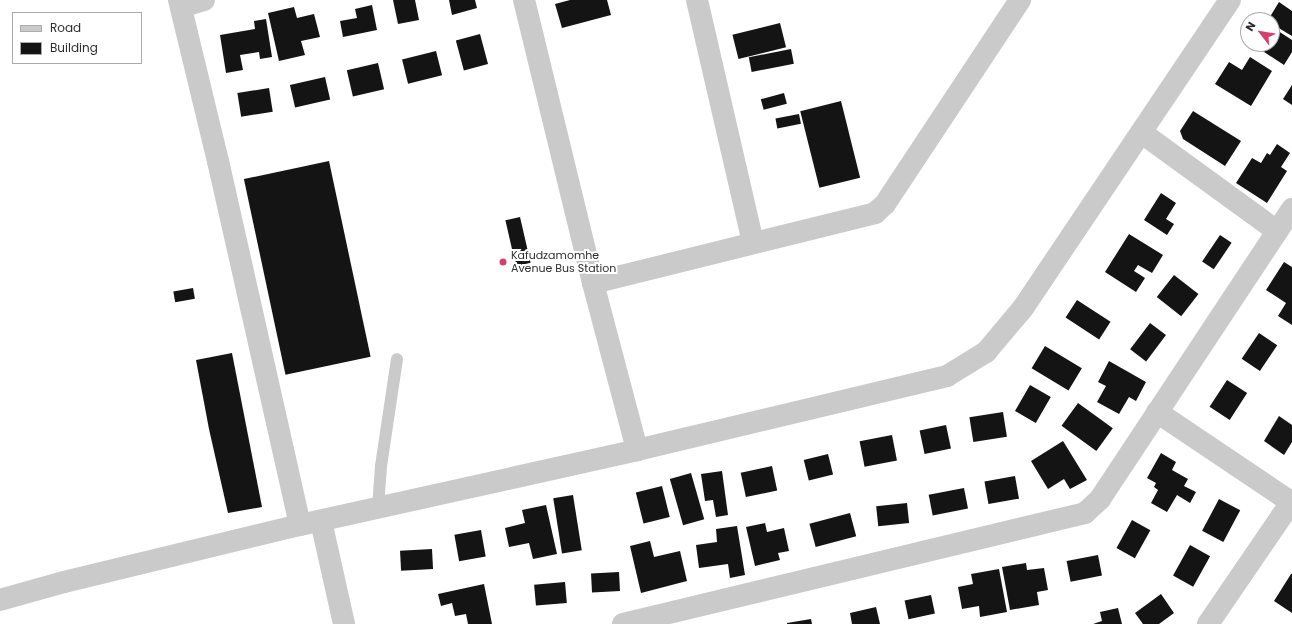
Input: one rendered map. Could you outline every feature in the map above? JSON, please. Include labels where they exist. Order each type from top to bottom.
[{"type":"street","points":[[204,0],[180,3],[311,523],[344,624]]},
{"type":"street","points":[[524,0],[593,283],[637,450]]},
{"type":"street","points":[[697,0],[753,243]]},
{"type":"street","points":[[593,283],[875,213],[885,204],[1020,0]]},
{"type":"street","points":[[0,600],[64,582],[311,523],[637,450],[946,376],[986,352],[1023,308],[1230,0]]},
{"type":"street","points":[[1142,133],[1277,231]]},
{"type":"street","points":[[623,624],[1085,513],[1100,499],[1292,209]]},
{"type":"street","points":[[1157,412],[1292,501],[1208,624]]},
{"type":"lane","points":[[378,508],[381,466],[397,359]]},
{"type":"building","points":[[393,0],[415,0],[419,20],[398,24]]},
{"type":"building","points":[[449,0],[475,0],[477,8],[452,15]]},
{"type":"building","points":[[570,0],[607,0],[611,15],[562,28],[555,4]]},
{"type":"building","points":[[1279,2],[1292,11],[1292,36],[1280,29],[1280,12],[1273,12]]},
{"type":"building","points":[[372,5],[377,30],[343,37],[340,21],[357,18],[355,9]]},
{"type":"building","points":[[294,7],[297,18],[314,14],[320,37],[301,41],[305,55],[279,61],[268,13]]},
{"type":"building","points":[[266,19],[272,57],[260,59],[259,52],[240,55],[243,70],[226,73],[220,35],[255,29],[254,21]]},
{"type":"building","points":[[780,23],[786,47],[739,59],[732,35]]},
{"type":"building","points":[[1280,32],[1292,40],[1292,52],[1284,65],[1264,52],[1280,52]]},
{"type":"building","points":[[480,34],[488,64],[464,70],[456,40]]},
{"type":"building","points":[[791,49],[794,64],[752,72],[749,57]]},
{"type":"building","points":[[436,51],[442,75],[408,84],[402,59]]},
{"type":"building","points":[[1250,57],[1272,71],[1251,106],[1215,84],[1229,62],[1242,70]]},
{"type":"building","points":[[378,63],[384,89],[353,97],[347,70]]},
{"type":"building","points":[[325,77],[330,99],[295,108],[290,85]]},
{"type":"building","points":[[1292,85],[1292,105],[1283,99]]},
{"type":"building","points":[[269,88],[273,112],[241,117],[237,93]]},
{"type":"building","points":[[784,93],[787,104],[764,110],[761,99]]},
{"type":"building","points":[[841,101],[860,178],[819,188],[800,111]]},
{"type":"building","points":[[1193,111],[1241,141],[1225,166],[1183,139],[1180,131]]},
{"type":"building","points":[[799,114],[801,124],[777,128],[775,119]]},
{"type":"building","points":[[1277,144],[1290,153],[1281,167],[1287,171],[1267,203],[1236,183],[1252,158],[1261,163],[1267,153],[1270,155]]},
{"type":"building","points":[[329,161],[371,357],[285,375],[244,179]]},
{"type":"building","points":[[1161,193],[1176,203],[1166,219],[1174,224],[1167,235],[1144,220]]},
{"type":"building","points":[[520,217],[531,263],[516,266],[505,220]]},
{"type":"building","points":[[1129,234],[1163,255],[1152,273],[1138,265],[1134,271],[1145,278],[1136,292],[1105,272]]},
{"type":"building","points":[[1220,235],[1232,243],[1214,269],[1202,262]]},
{"type":"building","points":[[1284,262],[1292,267],[1292,325],[1278,316],[1286,303],[1266,290]]},
{"type":"building","points":[[1174,275],[1198,294],[1181,316],[1157,297]]},
{"type":"building","points":[[193,288],[195,299],[175,302],[173,291]]},
{"type":"building","points":[[1077,300],[1111,322],[1099,339],[1066,318]]},
{"type":"building","points":[[1150,323],[1166,335],[1146,361],[1130,349]]},
{"type":"building","points":[[1259,333],[1277,345],[1260,371],[1242,359]]},
{"type":"building","points":[[1045,346],[1082,368],[1068,390],[1032,368]]},
{"type":"building","points":[[232,353],[262,507],[228,513],[209,429],[196,360]]},
{"type":"building","points":[[1109,361],[1146,382],[1136,401],[1129,397],[1119,414],[1097,402],[1106,386],[1098,382]]},
{"type":"building","points":[[1227,380],[1247,393],[1230,420],[1210,407]]},
{"type":"building","points":[[1030,385],[1051,397],[1036,423],[1015,411]]},
{"type":"building","points":[[1078,403],[1113,428],[1096,451],[1062,426]]},
{"type":"building","points":[[1003,412],[1007,437],[973,442],[969,417]]},
{"type":"building","points":[[1279,416],[1292,425],[1292,442],[1284,455],[1264,441]]},
{"type":"building","points":[[946,425],[951,448],[925,454],[920,431]]},
{"type":"building","points":[[892,435],[897,461],[865,467],[860,441]]},
{"type":"building","points":[[1063,441],[1087,480],[1070,489],[1064,479],[1048,489],[1031,461]]},
{"type":"building","points":[[1161,453],[1176,462],[1172,470],[1188,479],[1184,486],[1196,492],[1190,503],[1177,495],[1167,512],[1151,503],[1158,490],[1154,487],[1156,483],[1147,478]]},
{"type":"building","points":[[828,454],[833,474],[809,480],[804,460]]},
{"type":"building","points":[[772,466],[777,490],[746,497],[741,473]]},
{"type":"building","points":[[722,471],[728,515],[716,517],[713,500],[705,501],[701,474]]},
{"type":"building","points":[[691,473],[704,519],[683,525],[670,479]]},
{"type":"building","points":[[1015,476],[1019,499],[988,504],[984,481]]},
{"type":"building","points":[[662,486],[670,517],[644,524],[636,493]]},
{"type":"building","points":[[964,488],[968,509],[933,515],[929,495]]},
{"type":"building","points":[[573,495],[582,550],[562,553],[553,498]]},
{"type":"building","points":[[1219,499],[1240,510],[1223,542],[1202,531]]},
{"type":"building","points":[[907,503],[909,523],[878,526],[876,506]]},
{"type":"building","points":[[546,505],[557,554],[533,559],[529,543],[509,547],[505,528],[525,523],[522,510]]},
{"type":"building","points":[[850,513],[856,536],[816,547],[809,524]]},
{"type":"building","points":[[1132,520],[1150,530],[1135,558],[1116,548]]},
{"type":"building","points":[[765,523],[767,532],[784,528],[789,551],[778,553],[780,560],[755,566],[746,527]]},
{"type":"building","points":[[737,526],[745,575],[730,578],[728,564],[699,568],[696,545],[717,542],[716,529]]},
{"type":"building","points":[[481,530],[486,557],[459,561],[454,535]]},
{"type":"building","points":[[650,541],[654,557],[680,551],[687,581],[641,593],[630,546]]},
{"type":"building","points":[[1190,545],[1210,556],[1193,587],[1173,576]]},
{"type":"building","points":[[432,549],[433,569],[401,571],[400,551]]},
{"type":"building","points":[[1098,555],[1102,576],[1071,582],[1067,561]]},
{"type":"building","points":[[1026,563],[1027,570],[1044,568],[1048,590],[1037,592],[1039,605],[1010,610],[1002,567]]},
{"type":"building","points":[[999,569],[1007,612],[980,617],[979,606],[962,609],[958,587],[973,584],[971,574]]},
{"type":"building","points":[[619,572],[620,591],[592,592],[591,573]]},
{"type":"building","points":[[1292,574],[1292,613],[1274,601]]},
{"type":"building","points":[[565,582],[567,603],[536,606],[534,585]]},
{"type":"building","points":[[484,584],[492,624],[468,624],[466,614],[455,616],[452,603],[441,606],[438,594]]},
{"type":"building","points":[[1161,594],[1174,613],[1159,624],[1143,624],[1135,613]]},
{"type":"building","points":[[931,595],[935,614],[909,619],[905,601]]},
{"type":"building","points":[[876,607],[880,624],[852,624],[850,613]]},
{"type":"building","points":[[1118,608],[1122,624],[1093,624],[1102,621],[1100,612]]},
{"type":"building","points":[[811,619],[812,624],[787,624],[787,623]]},
{"type":"place","name":"Kafudzamomhe Avenue Bus Station","points":[[503,262]]}]
